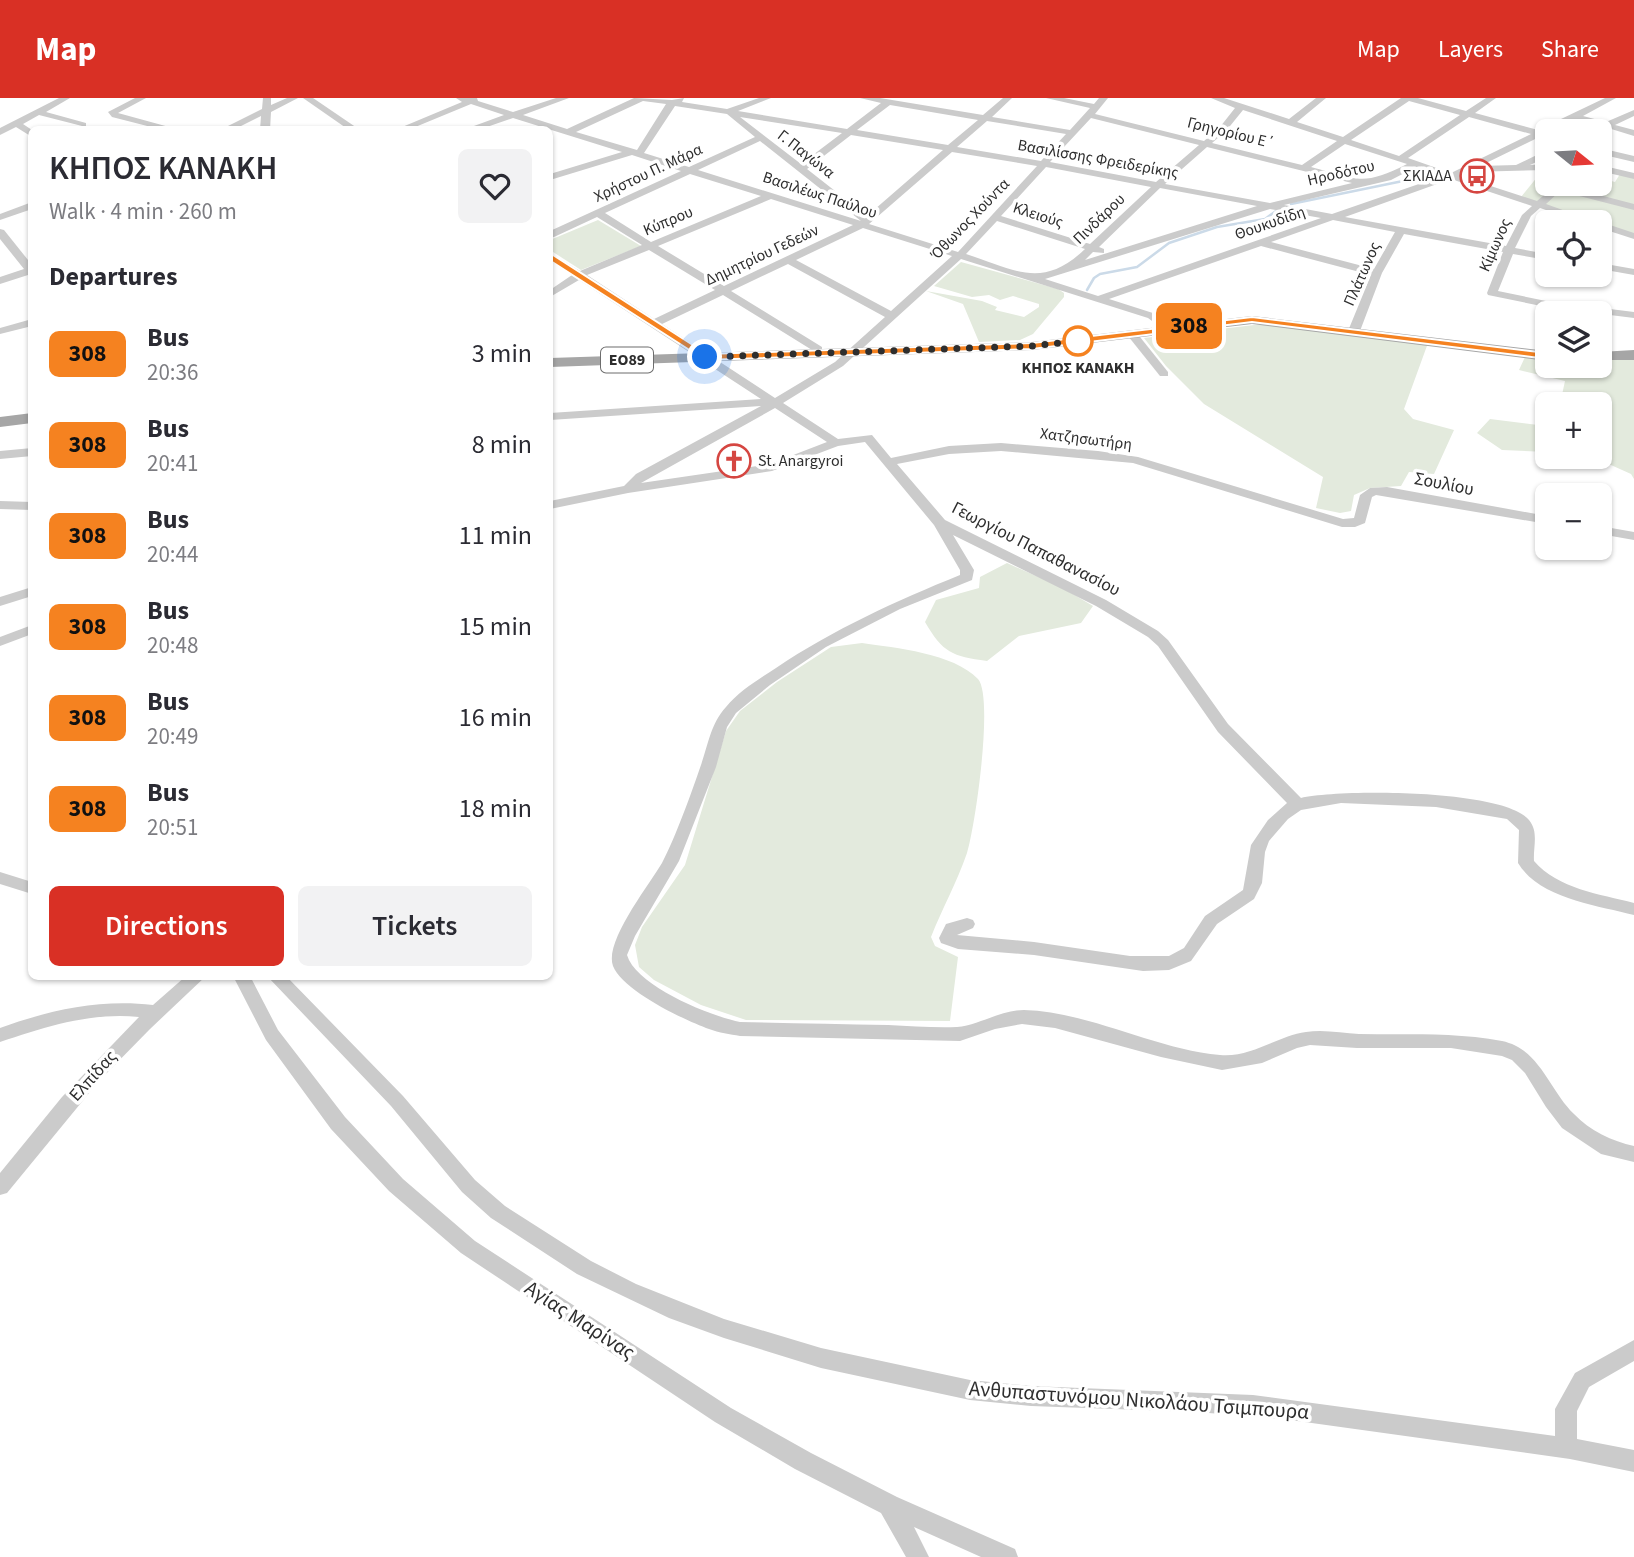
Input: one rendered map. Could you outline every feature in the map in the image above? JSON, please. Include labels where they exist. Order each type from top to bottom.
[{"type":"main road","name":"ΕΟ89","points":[[553,363],[1032,346],[1258,320],[1535,354]]},
{"type":"main road","points":[[1612,356],[1634,355]]},
{"type":"main road","points":[[0,422],[28,418]]},
{"type":"street","points":[[0,132],[66,98]]},
{"type":"street","points":[[142,98],[112,112],[160,126]]},
{"type":"street","points":[[265,126],[267,98]]},
{"type":"street","points":[[233,126],[294,98]]},
{"type":"street","points":[[307,98],[350,126]]},
{"type":"street","name":"Βασιλέως Παύλου","points":[[460,98],[476,100],[550,126]]},
{"type":"street","points":[[479,126],[565,98]]},
{"type":"street","points":[[568,132],[642,98]]},
{"type":"street","name":"Βασιλίσσης Φρειδερίκης","points":[[642,98],[678,101],[1044,164],[1535,255]]},
{"type":"street","points":[[728,111],[767,98]]},
{"type":"street","points":[[864,98],[1074,133]]},
{"type":"street","name":"Δημητρίου Γεδεών","points":[[653,324],[864,223],[1008,98]]},
{"type":"street","name":"Γρηγορίου Ε΄","points":[[1050,98],[1207,143],[1364,183]]},
{"type":"street","name":"Όθωνος Χούντα","points":[[628,489],[640,477],[775,403],[839,364],[958,256],[1104,98]]},
{"type":"street","points":[[1215,98],[1236,102],[1556,210]]},
{"type":"street","points":[[1291,122],[1322,98]]},
{"type":"street","points":[[1304,167],[1407,98],[1535,132]]},
{"type":"street","points":[[1402,158],[1492,98]]},
{"type":"street","name":"Θουκυδίδη","points":[[1568,119],[1612,98]]},
{"type":"street","points":[[409,126],[476,100]]},
{"type":"street","points":[[553,176],[636,153],[668,107],[678,101]]},
{"type":"street","points":[[800,170],[888,102]]},
{"type":"street","name":"Πινδάρου","points":[[1071,269],[1158,185],[1223,129],[1236,102]]},
{"type":"street","name":"Γ. Παγώνα","points":[[728,111],[864,223]]},
{"type":"street","points":[[38,113],[83,125]]},
{"type":"street","points":[[1612,123],[1632,115]]},
{"type":"street","points":[[1574,116],[1584,119]]},
{"type":"street","points":[[17,124],[28,131]]},
{"type":"street","name":"Βασιλέως Παύλου","points":[[553,127],[1152,316],[1167,330]]},
{"type":"street","name":"Θουκυδίδη","points":[[1096,300],[1454,175],[1535,135]]},
{"type":"street","name":"Χρήστου Π. Μάρα","points":[[553,234],[760,138]]},
{"type":"street","points":[[1624,141],[1634,159]]},
{"type":"street","points":[[1516,168],[1535,159]]},
{"type":"street","name":"Ηροδότου","points":[[1032,279],[1269,205],[1388,178],[1418,163]]},
{"type":"street","points":[[1612,166],[1634,165]]},
{"type":"street","points":[[1465,170],[1535,167]]},
{"type":"street","points":[[1612,170],[1634,176]]},
{"type":"street","name":"Κύπρου","points":[[553,292],[579,275],[770,196]]},
{"type":"street","name":"Κίμωνος","points":[[1548,196],[1527,215],[1492,293],[1546,304],[1634,315]]},
{"type":"street","points":[[1595,196],[1634,207]]},
{"type":"street","points":[[0,217],[28,206]]},
{"type":"street","points":[[599,214],[818,349],[818,353]]},
{"type":"street","name":"Κλειούς","points":[[995,218],[1112,256]]},
{"type":"street","points":[[1612,229],[1634,236]]},
{"type":"street","name":"Πλάτωνος","points":[[1354,331],[1377,273],[1401,230]]},
{"type":"street","points":[[0,232],[28,268]]},
{"type":"street","points":[[1261,243],[1377,273]]},
{"type":"street","points":[[553,258],[836,443]]},
{"type":"street","points":[[788,260],[891,316]]},
{"type":"street","points":[[1612,268],[1634,272]]},
{"type":"street","points":[[0,281],[28,273]]},
{"type":"street","points":[[0,331],[28,323]]},
{"type":"street","points":[[1132,334],[1164,374]]},
{"type":"street","points":[[553,416],[748,402],[775,403]]},
{"type":"street","name":"Γεωργίου Παπαθανασίου","points":[[553,502],[772,467],[836,443],[867,438],[940,523],[1101,603],[1153,634],[1163,643],[1223,728],[1298,805]]},
{"type":"street","name":"Χατζησωτήρη","points":[[889,462],[949,450],[1000,447],[1098,455],[1134,460],[1321,518],[1355,523]]},
{"type":"street","points":[[0,455],[28,452]]},
{"type":"street","name":"Σουλίου","points":[[1355,523],[1362,516],[1366,495],[1374,491],[1387,491],[1535,518]]},
{"type":"street","points":[[0,505],[28,506]]},
{"type":"street","points":[[940,523],[967,570],[967,577],[895,606],[832,638],[765,682],[731,710],[720,727],[708,767],[671,861],[627,935],[620,954],[622,966],[629,976],[677,1007],[714,1024],[740,1029],[960,1034],[995,1022],[1022,1017],[1055,1021],[1161,1050],[1222,1063],[1262,1056],[1294,1041],[1310,1038],[1483,1044],[1518,1055],[1531,1068],[1552,1102],[1569,1122],[1608,1149],[1634,1154]]},
{"type":"street","points":[[1612,532],[1634,536]]},
{"type":"street","points":[[0,602],[28,592]]},
{"type":"street","points":[[0,642],[28,631]]},
{"type":"street","points":[[967,924],[952,929],[947,938],[958,943],[1074,953],[1152,964],[1176,962],[1193,950],[1209,923],[1250,893],[1255,880],[1254,863],[1260,844],[1278,821],[1298,805],[1344,799],[1420,800],[1463,804],[1506,813],[1526,824],[1526,863],[1534,874],[1550,884],[1634,909]]},
{"type":"street","points":[[0,878],[28,887]]},
{"type":"street","name":"Ελπίδας","points":[[0,1188],[44,1132],[153,1012],[193,980]]},
{"type":"street","name":"Αγίας Μαρίνας","points":[[244,980],[272,1035],[338,1123],[397,1185],[468,1247],[723,1415],[803,1461],[889,1504],[1007,1557]]},
{"type":"street","name":"Ανθυπαστυνόμου Νικολάου Τσιμπουρα","points":[[279,980],[400,1104],[459,1179],[497,1211],[559,1253],[600,1276],[642,1297],[729,1332],[824,1359],[944,1386],[1000,1394],[1251,1405],[1566,1447],[1634,1461]]},
{"type":"street","points":[[0,1035],[62,1016],[126,1010],[153,1012]]},
{"type":"street","points":[[1566,1447],[1566,1409],[1582,1380],[1634,1350]]},
{"type":"street","points":[[889,1504],[918,1557]]},
{"type":"shaded area","points":[[1620,174],[1634,178],[1634,206],[1598,196],[1612,196],[1612,181],[1615,182]]},
{"type":"shaded area","points":[[1535,180],[1535,196],[1587,196],[1634,209],[1634,235],[1612,228],[1612,210],[1560,210],[1521,197]]},
{"type":"shaded area","points":[[598,220],[641,246],[581,270],[553,252],[553,239]]},
{"type":"shaded area","points":[[961,262],[1058,289],[1064,293],[1064,297],[1033,334],[1020,340],[979,342],[963,304],[926,291],[982,301],[997,307],[995,310],[1024,317],[1039,307],[1039,304],[1013,296],[1000,300],[989,295],[972,297],[934,286]]},
{"type":"shaded area","points":[[1254,325],[1278,325],[1428,343],[1404,409],[1413,419],[1454,430],[1434,474],[1409,472],[1401,486],[1370,488],[1354,495],[1351,511],[1340,513],[1316,508],[1323,477],[1204,404],[1166,366],[1144,338]]},
{"type":"shaded area","points":[[1525,357],[1535,357],[1535,374],[1519,370]]},
{"type":"shaded area","points":[[1634,357],[1634,479],[1631,474],[1612,465],[1612,392],[1563,392],[1565,381],[1552,378],[1612,378],[1612,358]]},
{"type":"shaded area","points":[[1490,419],[1535,425],[1535,451],[1502,450],[1477,433]]},
{"type":"shaded area","points":[[1007,563],[1061,587],[1093,606],[1081,623],[1019,636],[987,661],[957,655],[943,647],[925,622],[936,600],[979,588],[980,577]]},
{"type":"shaded area","points":[[862,643],[923,653],[954,663],[978,679],[982,691],[982,763],[970,839],[963,864],[931,937],[935,946],[958,957],[950,1021],[746,1020],[701,1005],[654,980],[639,967],[635,945],[642,927],[685,865],[726,731],[740,711],[777,682],[831,647]]},
{"type":"waterway","points":[[1291,204],[1437,174]]},
{"type":"waterway","points":[[1087,290],[1094,278],[1100,274],[1137,267],[1169,243],[1217,227],[1265,219],[1276,211]]},
{"type":"bus line","name":"308","points":[[553,258],[705,357],[1032,346],[1252,320],[1279,321],[1535,355]]},
{"type":"place","name":"ΣΚΙΑΔΑ","points":[[1477,176]]},
{"type":"place","name":"ΚΗΠΟΣ ΚΑΝΑΚΗ","points":[[1078,341]]},
{"type":"place","name":"St. Anargyroi","points":[[734,461]]},
{"type":"route","points":[[705,357],[1032,346],[1078,341]]}]
